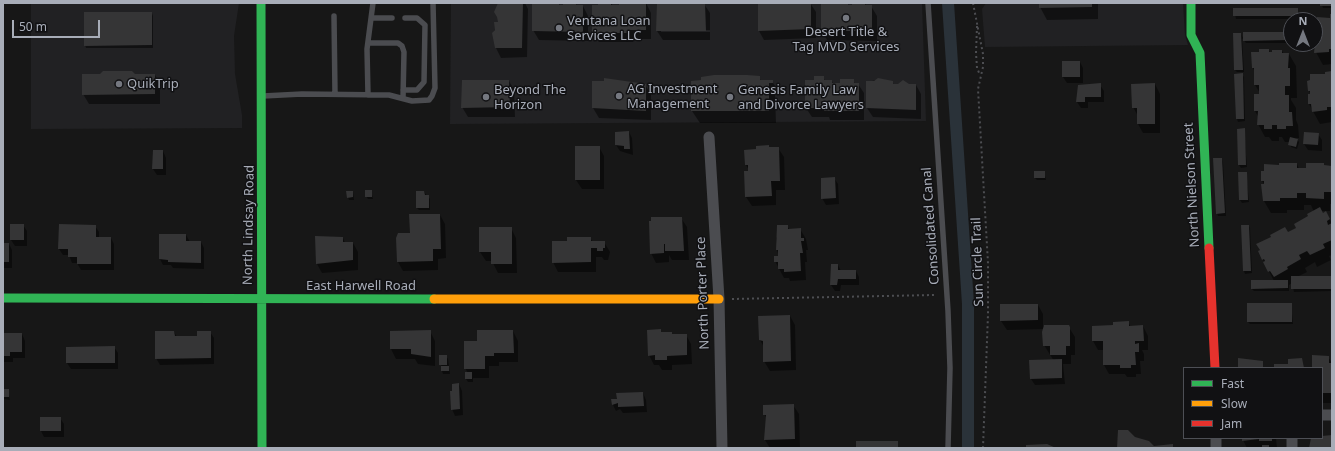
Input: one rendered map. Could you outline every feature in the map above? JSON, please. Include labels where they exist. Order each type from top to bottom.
[{"type":"street","name":"North Lindsay Road","points":[[261,3],[262,448]]},
{"type":"street","name":"North Nielson Street","points":[[1191,3],[1191,35],[1200,54],[1214,367]]},
{"type":"street","name":"North Porter Place","points":[[709,137],[719,299],[722,448]]},
{"type":"street","name":"East Harwell Road","points":[[3,298],[719,299]]},
{"type":"lane","points":[[368,95],[368,43],[373,3]]},
{"type":"lane","points":[[262,96],[335,94],[389,95],[412,101],[429,100],[435,88],[433,3]]},
{"type":"lane","name":"Consolidated Canal","points":[[928,3],[948,310],[950,368],[948,448]]},
{"type":"lane","points":[[334,16],[335,94]]},
{"type":"lane","points":[[372,18],[392,18]]},
{"type":"lane","points":[[403,90],[417,90],[424,82],[425,25],[417,18],[405,18]]},
{"type":"lane","points":[[368,43],[398,43],[402,46],[404,52],[403,98]]},
{"type":"path","name":"Sun Circle Trail","points":[[973,3],[981,37],[983,54],[983,67],[978,89],[986,232],[988,314],[984,448]]},
{"type":"path","name":"Sun Circle Trail","points":[[977,24],[976,53],[977,68],[980,76]]},
{"type":"path","points":[[719,299],[935,295]]},
{"type":"shaded area","points":[[31,3],[239,3],[234,36],[235,74],[242,115],[242,128],[31,129]]},
{"type":"shaded area","points":[[451,3],[922,3],[926,121],[450,124]]},
{"type":"shaded area","points":[[986,3],[1183,3],[1185,35],[1188,45],[985,47],[982,9]]},
{"type":"building","points":[[498,3],[523,3],[522,48],[495,48],[492,33],[495,30],[494,22],[498,22],[494,12]]},
{"type":"building","points":[[532,3],[559,3],[559,5],[563,5],[563,3],[576,3],[576,5],[583,5],[583,32],[532,31]]},
{"type":"building","points":[[598,3],[611,3],[611,5],[619,5],[619,3],[646,3],[646,30],[628,30],[628,33],[592,33],[592,5],[598,5]]},
{"type":"building","points":[[657,3],[705,3],[706,31],[656,31]]},
{"type":"building","points":[[811,3],[811,29],[758,31],[758,4]]},
{"type":"building","name":"Desert Title & Tag MVD Services","points":[[821,3],[848,3],[848,5],[852,5],[852,3],[865,3],[865,5],[872,5],[872,31],[821,31]]},
{"type":"building","points":[[1039,3],[1092,3],[1092,7],[1039,8]]},
{"type":"building","points":[[1320,3],[1332,3],[1332,6],[1320,6]]},
{"type":"building","points":[[1233,8],[1298,8],[1298,12],[1283,12],[1283,16],[1233,16]]},
{"type":"building","name":"QuikTrip","points":[[84,12],[152,12],[152,45],[84,46]]},
{"type":"building","points":[[1330,14],[1332,14],[1332,49],[1329,49],[1329,52],[1314,53],[1323,52],[1323,17],[1330,18]]},
{"type":"building","points":[[1243,32],[1283,32],[1283,40],[1243,41]]},
{"type":"building","points":[[1233,33],[1241,33],[1243,70],[1234,70]]},
{"type":"building","points":[[1259,49],[1269,49],[1269,52],[1272,52],[1272,50],[1282,50],[1282,53],[1289,53],[1288,68],[1290,68],[1290,86],[1285,86],[1285,95],[1289,95],[1289,112],[1292,112],[1293,126],[1286,126],[1286,129],[1277,129],[1277,125],[1272,125],[1272,129],[1264,129],[1264,125],[1257,125],[1258,111],[1254,111],[1254,94],[1259,94],[1259,85],[1254,85],[1254,68],[1252,68],[1251,52],[1259,52]]},
{"type":"building","points":[[1062,61],[1080,61],[1080,77],[1062,77]]},
{"type":"building","name":"QuikTrip","points":[[103,71],[132,71],[135,74],[155,74],[155,94],[82,95],[82,74],[100,74]]},
{"type":"building","points":[[1332,71],[1332,107],[1327,107],[1327,110],[1312,112],[1311,104],[1308,104],[1308,94],[1310,94],[1310,91],[1308,91],[1307,81],[1310,80],[1310,74],[1325,74],[1325,72]]},
{"type":"building","points":[[1243,73],[1244,119],[1236,119],[1234,74]]},
{"type":"building","name":"Genesis Family Law and Divorce Lawyers","points":[[714,75],[760,76],[760,80],[773,80],[773,83],[769,83],[769,111],[691,111],[691,81],[701,80],[701,77]]},
{"type":"building","points":[[814,76],[824,76],[824,80],[832,80],[832,83],[840,83],[840,79],[854,79],[854,83],[859,83],[859,111],[824,111],[824,108],[805,108],[805,80],[814,80]]},
{"type":"building","name":"AG Investment Management","points":[[604,78],[646,84],[646,111],[592,108],[592,81],[604,81]]},
{"type":"building","points":[[878,78],[893,81],[893,84],[898,84],[903,80],[909,84],[916,84],[916,110],[866,108],[866,81],[874,81]]},
{"type":"building","name":"Beyond The Horizon","points":[[462,80],[509,80],[510,107],[461,108]]},
{"type":"building","points":[[1101,83],[1101,97],[1085,97],[1085,102],[1076,102],[1078,85]]},
{"type":"building","points":[[1155,83],[1155,124],[1137,124],[1137,108],[1132,108],[1131,84]]},
{"type":"building","points":[[1245,128],[1246,165],[1238,165],[1237,129]]},
{"type":"building","points":[[629,131],[630,149],[624,149],[624,146],[615,145],[615,132]]},
{"type":"building","points":[[1304,132],[1319,133],[1318,145],[1303,144]]},
{"type":"building","points":[[1290,137],[1298,139],[1296,147],[1288,145]]},
{"type":"building","points":[[769,145],[769,147],[779,147],[780,181],[771,181],[772,196],[745,197],[744,171],[748,171],[748,165],[745,165],[744,150],[756,149],[756,146]]},
{"type":"building","points":[[575,146],[600,146],[600,180],[575,180]]},
{"type":"building","points":[[153,150],[163,150],[163,169],[152,169]]},
{"type":"building","points":[[1213,158],[1222,158],[1225,213],[1216,214]]},
{"type":"building","points":[[1279,163],[1297,163],[1297,168],[1306,168],[1306,163],[1324,163],[1324,165],[1332,166],[1332,192],[1324,192],[1324,199],[1306,198],[1306,193],[1297,193],[1297,198],[1280,198],[1280,201],[1263,201],[1261,184],[1264,184],[1264,181],[1261,181],[1261,171],[1264,171],[1264,164],[1279,165]]},
{"type":"building","points":[[1034,171],[1045,171],[1045,178],[1034,178]]},
{"type":"building","points":[[1238,172],[1247,172],[1248,200],[1239,200]]},
{"type":"building","points":[[835,177],[836,198],[821,199],[821,178]]},
{"type":"building","points":[[365,190],[372,190],[372,197],[365,197]]},
{"type":"building","points":[[346,191],[353,191],[353,197],[347,198]]},
{"type":"building","points":[[416,191],[424,191],[425,195],[429,195],[429,208],[416,208]]},
{"type":"building","points":[[1320,207],[1323,213],[1326,211],[1330,219],[1327,221],[1328,225],[1332,223],[1332,240],[1323,244],[1325,248],[1310,255],[1307,251],[1299,255],[1301,259],[1274,277],[1270,271],[1268,272],[1263,262],[1265,261],[1264,259],[1262,260],[1258,251],[1260,250],[1256,244],[1271,237],[1270,235],[1285,227],[1288,232],[1296,228],[1294,224],[1308,216],[1307,214]]},
{"type":"building","points":[[409,214],[440,214],[441,249],[433,249],[433,261],[397,262],[396,238],[398,233],[410,233]]},
{"type":"building","points":[[651,217],[682,217],[684,251],[665,251],[664,244],[664,253],[650,254],[649,221],[651,221]]},
{"type":"building","points":[[10,224],[24,224],[24,240],[10,240]]},
{"type":"building","points":[[59,224],[96,225],[96,237],[111,237],[111,264],[77,264],[77,257],[68,257],[68,249],[58,249]]},
{"type":"building","points":[[777,225],[788,225],[788,229],[801,228],[801,238],[804,238],[804,241],[801,241],[803,253],[800,253],[801,271],[784,272],[784,269],[778,269],[778,262],[774,262],[774,256],[778,256],[778,250],[776,250]]},
{"type":"building","points":[[1241,225],[1249,225],[1251,271],[1243,271]]},
{"type":"building","points":[[479,227],[512,227],[512,264],[491,264],[491,252],[479,252]]},
{"type":"building","points":[[159,234],[186,234],[186,241],[201,241],[201,263],[168,262],[168,260],[159,259]]},
{"type":"building","points":[[315,236],[343,237],[343,242],[353,242],[353,260],[316,264]]},
{"type":"building","points":[[567,237],[591,237],[591,241],[605,241],[605,248],[603,248],[603,251],[597,251],[597,248],[591,248],[591,262],[552,263],[552,241],[567,241]]},
{"type":"building","points":[[3,243],[9,243],[9,262],[3,262]]},
{"type":"building","points":[[831,264],[838,264],[838,270],[856,270],[856,279],[838,279],[837,285],[830,285]]},
{"type":"building","points":[[1291,276],[1332,276],[1332,289],[1291,289]]},
{"type":"building","points":[[1251,280],[1288,280],[1288,288],[1251,289]]},
{"type":"building","points":[[1247,303],[1292,303],[1292,322],[1247,322]]},
{"type":"building","points":[[1000,304],[1038,304],[1038,320],[1000,321]]},
{"type":"building","points":[[790,315],[791,361],[763,362],[763,341],[759,340],[758,316]]},
{"type":"building","points":[[1129,321],[1129,326],[1143,325],[1144,341],[1135,341],[1135,344],[1139,343],[1139,352],[1135,352],[1136,365],[1131,365],[1131,368],[1120,368],[1120,365],[1103,365],[1103,341],[1092,341],[1092,326],[1113,325],[1113,322]]},
{"type":"building","points":[[1044,325],[1069,325],[1070,346],[1066,346],[1066,355],[1050,355],[1050,346],[1043,346],[1042,332]]},
{"type":"building","points":[[661,329],[661,332],[687,334],[687,355],[667,356],[667,360],[655,360],[655,355],[648,356],[647,330]]},
{"type":"building","points":[[431,330],[431,357],[411,354],[411,349],[390,349],[390,331]]},
{"type":"building","points":[[477,330],[513,330],[514,353],[494,353],[494,356],[485,356],[485,369],[464,369],[464,341],[477,341]]},
{"type":"building","points":[[155,331],[174,331],[175,336],[197,336],[197,331],[211,331],[211,358],[155,359]]},
{"type":"building","points":[[3,333],[22,333],[22,352],[10,352],[10,356],[3,356]]},
{"type":"building","points":[[115,346],[115,363],[66,363],[66,347]]},
{"type":"building","points":[[439,355],[447,355],[447,365],[439,365]]},
{"type":"building","points":[[1312,355],[1329,356],[1329,363],[1332,363],[1331,393],[1323,393],[1323,367],[1312,367]]},
{"type":"building","points":[[1238,358],[1263,361],[1263,367],[1238,367]]},
{"type":"building","points":[[1302,358],[1304,367],[1274,367],[1274,364],[1288,364],[1288,359]]},
{"type":"building","points":[[1062,359],[1062,378],[1030,379],[1029,360]]},
{"type":"building","points":[[441,366],[449,366],[449,371],[441,371]]},
{"type":"building","points":[[465,372],[472,372],[472,379],[465,379]]},
{"type":"building","points":[[459,383],[460,409],[451,410],[450,391],[452,391],[452,384]]},
{"type":"building","points":[[3,389],[9,389],[9,397],[3,397]]},
{"type":"building","points":[[643,392],[644,406],[618,407],[618,403],[612,405],[611,399],[617,399],[616,393]]},
{"type":"building","points":[[794,404],[795,439],[764,440],[766,415],[763,415],[763,405]]},
{"type":"building","points":[[40,417],[61,417],[61,431],[40,431]]},
{"type":"building","points":[[1118,430],[1128,430],[1135,437],[1149,441],[1154,446],[1173,444],[1173,448],[1117,448]]},
{"type":"building","points":[[1332,435],[1332,448],[1309,448],[1311,439],[1323,439],[1323,436]]},
{"type":"building","points":[[1242,439],[1259,439],[1242,441]]},
{"type":"building","points":[[1259,439],[1272,439],[1272,441],[1259,441]]},
{"type":"building","points":[[856,441],[898,441],[898,448],[856,448]]},
{"type":"building","points":[[1047,444],[1056,448],[1026,448],[1026,445]]},
{"type":"building","points":[[1262,445],[1269,445],[1269,448],[1262,448]]},
{"type":"waterway","points":[[948,3],[968,304],[968,448]]},
{"type":"traffic: fast","points":[[261,3],[262,448]]},
{"type":"traffic: fast","points":[[1191,3],[1191,35],[1200,53],[1209,248]]},
{"type":"traffic: fast","points":[[3,298],[434,299]]},
{"type":"traffic: slow","points":[[434,299],[719,299]]},
{"type":"traffic: jam","points":[[1209,248],[1215,367]]},
{"type":"place","name":"Desert Title & Tag MVD Services","points":[[846,18]]},
{"type":"place","name":"Ventana Loan Services LLC","points":[[559,28]]},
{"type":"place","name":"QuikTrip","points":[[119,84]]},
{"type":"place","name":"AG Investment Management","points":[[619,96]]},
{"type":"place","name":"Beyond The Horizon","points":[[486,97]]},
{"type":"place","name":"Genesis Family Law and Divorce Lawyers","points":[[730,97]]}]
